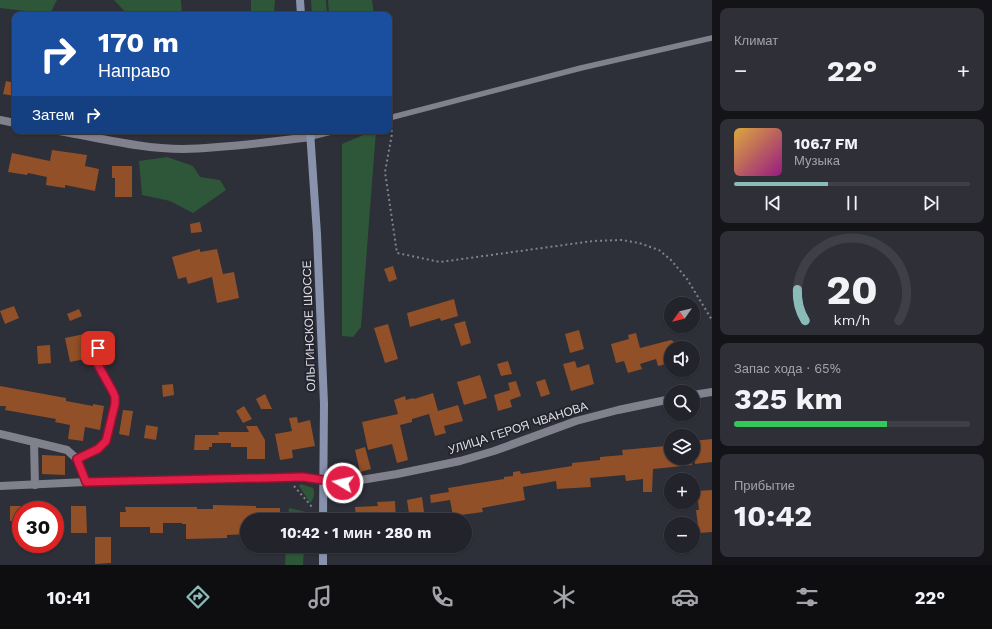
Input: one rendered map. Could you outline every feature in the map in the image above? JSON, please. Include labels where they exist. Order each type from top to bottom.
[{"type":"main road","points":[[300,0],[301,12]]},
{"type":"main road","name":"ОЛЬГИНСКОЕ ШОССЕ","points":[[311,134],[322,340],[324,404],[323,513]]},
{"type":"main road","points":[[322,565],[323,553]]},
{"type":"street","points":[[0,120],[12,122]]},
{"type":"street","points":[[76,134],[159,148],[183,149],[250,144],[311,134]]},
{"type":"street","points":[[700,394],[712,392]]},
{"type":"street","name":"УЛИЦА ГЕРОЯ ЧВАНОВА","points":[[0,486],[86,482],[303,477],[343,483],[460,461],[494,451],[576,421],[618,410],[664,401]]},
{"type":"street","points":[[0,434],[67,450],[77,459],[86,482]]},
{"type":"street","points":[[34,442],[35,485]]},
{"type":"lane","points":[[392,117],[581,68],[712,38]]},
{"type":"lane","points":[[77,459],[98,449],[106,441],[115,404],[113,392],[98,365],[98,348]]},
{"type":"path","points":[[392,134],[385,172],[397,253],[440,262],[593,241],[622,240],[639,243],[659,250],[672,260],[687,279],[712,320]]},
{"type":"path","points":[[287,478],[312,507],[323,504]]},
{"type":"green space","points":[[0,0],[57,0],[51,12],[33,12],[0,8]]},
{"type":"green space","points":[[114,0],[181,0],[182,12],[125,12]]},
{"type":"green space","points":[[251,0],[275,0],[274,12],[251,12]]},
{"type":"green space","points":[[311,0],[326,0],[327,12],[312,12]]},
{"type":"green space","points":[[328,0],[372,0],[374,12],[329,12]]},
{"type":"green space","points":[[366,134],[376,134],[361,327],[353,337],[342,336],[342,144]]},
{"type":"green space","points":[[167,157],[193,166],[200,177],[220,180],[226,190],[193,213],[170,201],[142,195],[139,161]]},
{"type":"green space","points":[[301,484],[313,488],[314,496],[310,503],[299,486]]},
{"type":"green space","points":[[289,508],[306,512],[306,513],[289,513]]},
{"type":"green space","points":[[286,553],[304,553],[303,565],[285,565]]},
{"type":"building","points":[[6,81],[12,82],[12,96],[3,94]]},
{"type":"building","points":[[52,150],[87,155],[85,166],[99,169],[95,191],[65,185],[65,188],[46,185],[47,177],[28,173],[27,175],[8,172],[12,153],[50,161]]},
{"type":"building","points":[[112,166],[132,166],[132,197],[115,197],[115,178],[112,178]]},
{"type":"building","points":[[200,222],[202,232],[191,233],[190,224]]},
{"type":"building","points":[[200,249],[200,252],[217,249],[223,274],[234,272],[239,298],[217,303],[212,277],[188,284],[186,277],[178,279],[172,257]]},
{"type":"building","points":[[393,266],[397,279],[389,282],[384,269]]},
{"type":"building","points":[[454,299],[458,316],[441,321],[440,318],[410,327],[407,313]]},
{"type":"building","points":[[14,306],[19,318],[5,324],[0,311]]},
{"type":"building","points":[[79,309],[82,316],[70,321],[67,314]]},
{"type":"building","points":[[465,321],[471,343],[461,346],[454,324]]},
{"type":"building","points":[[388,324],[398,359],[385,363],[374,328]]},
{"type":"building","points":[[579,330],[584,349],[570,353],[565,334]]},
{"type":"building","points":[[89,333],[92,350],[83,351],[85,359],[70,362],[65,338]]},
{"type":"building","points":[[636,333],[640,348],[664,342],[664,365],[658,366],[656,359],[640,364],[642,369],[628,373],[624,361],[616,363],[611,344],[629,339],[628,335]]},
{"type":"building","points":[[50,345],[51,363],[38,364],[37,346]]},
{"type":"building","points":[[508,361],[512,374],[501,376],[497,364]]},
{"type":"building","points":[[575,361],[577,368],[589,364],[594,384],[571,391],[563,364]]},
{"type":"building","points":[[480,375],[487,398],[464,405],[457,382]]},
{"type":"building","points":[[545,379],[550,394],[541,397],[536,382]]},
{"type":"building","points":[[516,381],[521,396],[510,400],[512,407],[498,411],[494,395],[510,390],[508,383]]},
{"type":"building","points":[[173,384],[174,395],[163,397],[162,385]]},
{"type":"building","points":[[0,386],[66,398],[66,401],[93,406],[93,404],[104,406],[100,430],[85,427],[83,441],[68,439],[70,425],[55,422],[56,419],[5,410],[6,406],[0,406]]},
{"type":"building","points":[[433,393],[438,411],[458,405],[463,421],[444,426],[446,433],[435,436],[429,414],[412,419],[412,422],[400,425],[408,460],[397,463],[392,444],[368,450],[362,422],[398,414],[394,400],[405,396],[406,400],[414,399]]},
{"type":"building","points":[[265,394],[272,409],[261,409],[256,399]]},
{"type":"building","points":[[244,406],[252,419],[243,423],[236,411]]},
{"type":"building","points":[[123,410],[133,411],[129,436],[119,434]]},
{"type":"building","points":[[297,417],[298,423],[310,420],[315,446],[292,450],[293,458],[280,460],[275,434],[292,431],[289,418]]},
{"type":"building","points":[[146,425],[158,427],[156,440],[144,438]]},
{"type":"building","points":[[246,426],[257,426],[265,440],[265,459],[247,459],[247,447],[231,447],[231,443],[212,443],[212,447],[209,447],[209,450],[194,450],[195,435],[219,435],[218,432],[249,432]]},
{"type":"building","points":[[712,439],[712,462],[700,463],[700,440]]},
{"type":"building","points":[[664,446],[664,465],[692,465],[653,469],[652,492],[643,492],[643,479],[626,481],[625,475],[590,478],[591,487],[557,489],[556,481],[523,487],[525,500],[482,508],[483,512],[452,513],[450,500],[431,503],[430,495],[449,492],[448,488],[504,479],[504,477],[513,476],[513,472],[520,471],[521,474],[572,466],[572,463],[600,460],[600,457],[623,455],[622,450]]},
{"type":"building","points":[[365,447],[371,469],[360,472],[355,450]]},
{"type":"building","points":[[42,455],[65,456],[65,475],[42,474]]},
{"type":"building","points":[[712,490],[712,532],[700,533],[700,517],[697,517],[696,510],[700,509],[700,491]]},
{"type":"building","points":[[422,497],[424,512],[409,513],[407,500]]},
{"type":"building","points":[[395,501],[396,513],[355,513],[355,507],[378,506],[377,502]]},
{"type":"building","points":[[213,505],[256,506],[256,508],[280,508],[280,513],[240,513],[240,534],[227,535],[227,538],[186,539],[186,524],[182,523],[163,523],[163,533],[150,533],[150,527],[120,527],[120,512],[126,512],[125,507],[197,507],[197,509],[213,509]]},
{"type":"building","points":[[10,506],[12,506],[12,521],[10,521]]},
{"type":"building","points":[[71,506],[86,506],[87,533],[71,533]]},
{"type":"building","points":[[95,537],[111,537],[111,563],[95,564]]},
{"type":"route","points":[[98,348],[98,365],[113,392],[115,404],[106,441],[98,449],[77,459],[86,482],[303,477],[343,483]]}]
